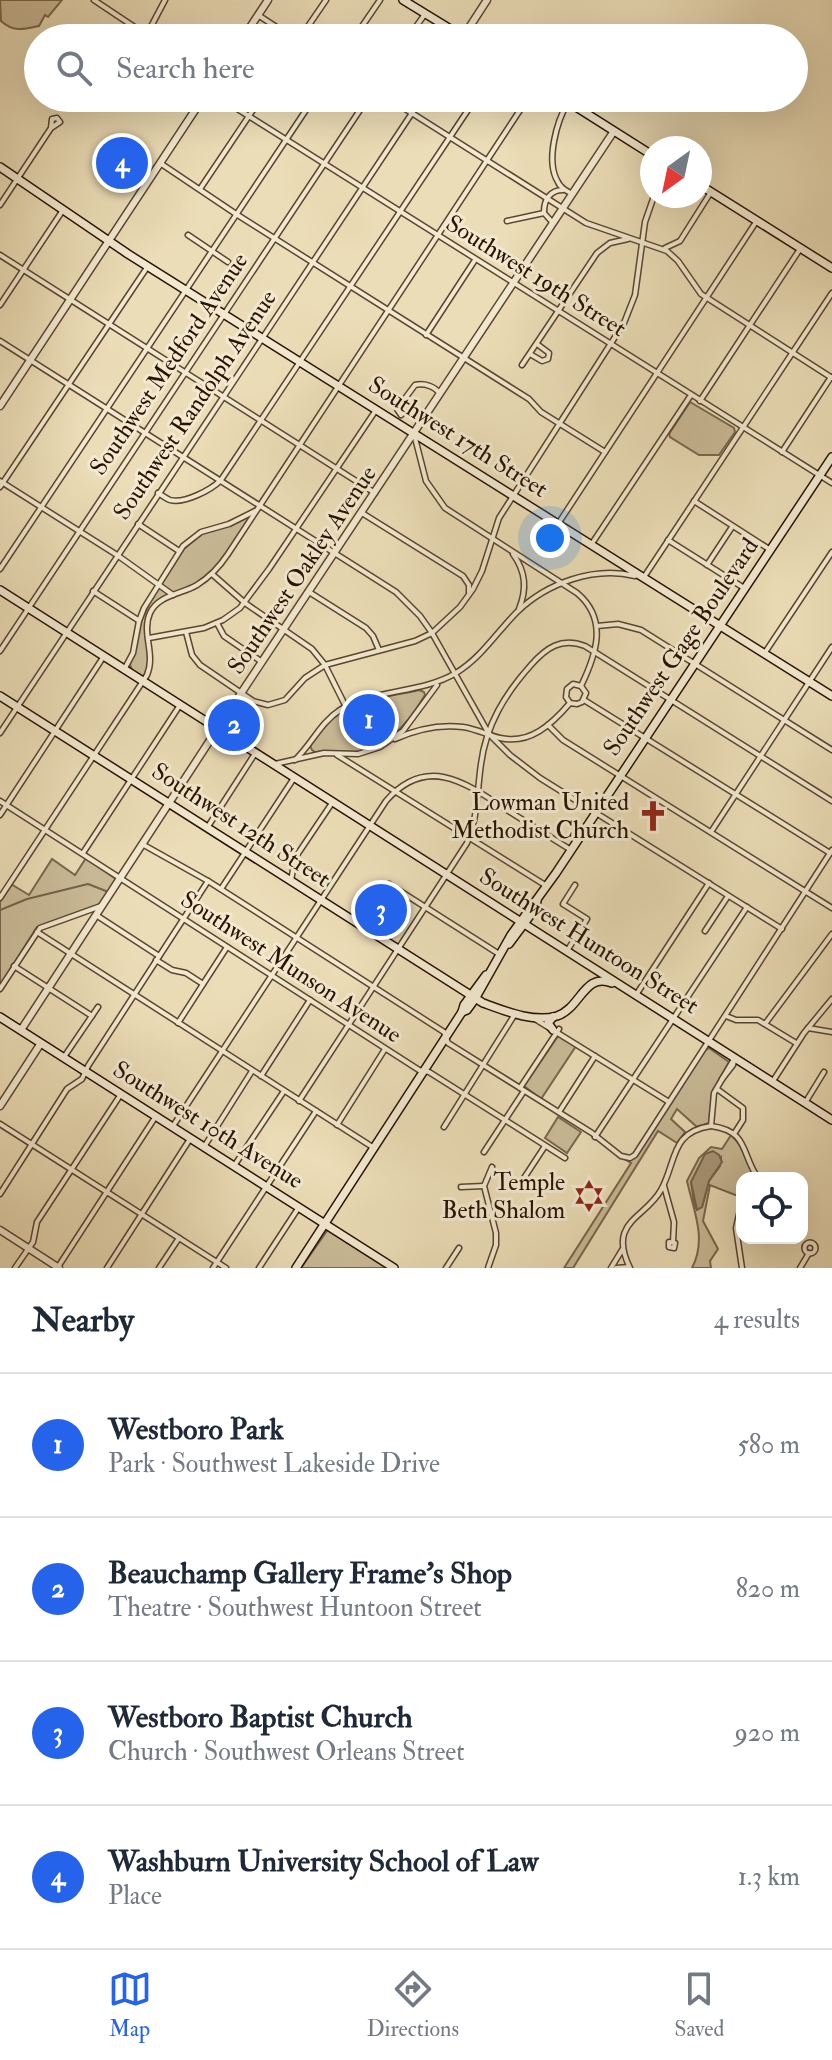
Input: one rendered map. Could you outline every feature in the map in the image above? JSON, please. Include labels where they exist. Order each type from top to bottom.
[{"type":"main road","points":[[403,0],[441,24]]},
{"type":"main road","points":[[584,112],[640,147]]},
{"type":"main road","name":"Southwest 17th Street","points":[[0,169],[148,266],[832,696]]},
{"type":"main road","points":[[712,193],[832,268]]},
{"type":"main road","name":"Southwest Gage Boulevard","points":[[296,1268],[462,1012],[832,457]]},
{"type":"main road","name":"Southwest Huntoon Street","points":[[0,590],[832,1120]]},
{"type":"main road","name":"Southwest 12th Street","points":[[0,696],[472,997],[529,1016]]},
{"type":"main road","points":[[577,1001],[596,969]]},
{"type":"main road","points":[[529,1016],[553,1017],[563,1013],[587,987],[598,981],[608,981],[633,992]]},
{"type":"main road","name":"Southwest 10th Avenue","points":[[0,1017],[394,1268]]},
{"type":"main road","points":[[553,1017],[548,1023],[556,1030]]},
{"type":"street","points":[[94,0],[129,24]]},
{"type":"street","points":[[154,24],[165,0]]},
{"type":"street","points":[[252,24],[268,0]]},
{"type":"street","points":[[310,24],[326,0]]},
{"type":"street","points":[[364,24],[380,0]]},
{"type":"street","points":[[472,24],[487,0]]},
{"type":"street","points":[[418,24],[425,14]]},
{"type":"street","points":[[258,15],[272,24]]},
{"type":"street","points":[[0,406],[194,112]]},
{"type":"street","name":"Southwest 19th Street","points":[[243,112],[832,483]]},
{"type":"street","points":[[200,189],[252,112]]},
{"type":"street","points":[[0,569],[305,112]]},
{"type":"street","name":"Southwest Medford Avenue","points":[[0,651],[358,112]]},
{"type":"street","points":[[158,493],[170,500],[181,500],[212,489],[221,480],[467,112]]},
{"type":"street","points":[[0,898],[152,662],[148,624],[151,612],[160,601],[197,585],[212,574],[231,551],[519,112]]},
{"type":"street","points":[[562,112],[553,152],[554,175],[563,190],[572,194]]},
{"type":"street","points":[[412,113],[562,209],[601,229],[662,249],[678,261],[696,288],[707,298],[832,377],[782,452]]},
{"type":"street","name":"Southwest Randolph Avenue","points":[[0,733],[412,113]]},
{"type":"street","points":[[0,205],[51,128]]},
{"type":"street","name":"Southwest Oakley Avenue","points":[[21,1030],[614,131]]},
{"type":"street","points":[[160,163],[532,401],[541,412],[605,452]]},
{"type":"street","points":[[544,213],[547,199],[553,192],[563,190]]},
{"type":"street","points":[[186,632],[197,662],[258,703],[277,703],[288,697],[309,675],[325,665],[415,641],[432,633],[469,596],[482,571],[499,518],[612,345],[635,295],[645,222],[650,208]]},
{"type":"street","points":[[678,261],[680,241],[701,208]]},
{"type":"street","points":[[0,305],[63,210]]},
{"type":"street","points":[[507,221],[544,213]]},
{"type":"street","points":[[544,213],[553,223]]},
{"type":"street","points":[[558,524],[757,221]]},
{"type":"street","points":[[601,229],[606,236],[605,246]]},
{"type":"street","points":[[188,235],[228,262]]},
{"type":"street","points":[[522,365],[595,256],[605,246],[632,239]]},
{"type":"street","points":[[662,249],[680,241]]},
{"type":"street","points":[[700,401],[801,248]]},
{"type":"street","points":[[0,255],[375,493]]},
{"type":"street","points":[[426,335],[476,259]]},
{"type":"street","points":[[148,266],[1,484],[117,555],[173,595]]},
{"type":"street","points":[[295,760],[323,723],[346,707],[455,674],[482,653],[517,612],[562,583],[608,572],[643,578],[832,293]]},
{"type":"street","points":[[0,341],[396,592],[432,633],[489,734],[525,767],[782,929]]},
{"type":"street","points":[[530,354],[543,361],[549,358],[548,352],[537,344]]},
{"type":"street","points":[[401,407],[415,385],[424,384],[440,394]]},
{"type":"street","points":[[591,545],[691,395]]},
{"type":"street","points":[[149,638],[217,623],[245,603],[376,410]]},
{"type":"street","points":[[414,434],[424,475],[435,497],[452,514],[587,602],[597,626],[595,652],[581,686]]},
{"type":"street","points":[[694,501],[770,549]]},
{"type":"street","points":[[125,669],[135,646],[139,621],[159,584],[191,538],[255,511]]},
{"type":"street","points":[[362,513],[463,576],[469,585],[469,596]]},
{"type":"street","points":[[138,524],[180,552]]},
{"type":"street","points":[[707,565],[732,526]]},
{"type":"street","points":[[668,540],[744,588]]},
{"type":"street","points":[[512,552],[523,570],[525,581],[517,612]]},
{"type":"street","points":[[764,654],[832,552]]},
{"type":"street","points":[[608,572],[614,567],[614,559]]},
{"type":"street","points":[[463,576],[476,577],[482,571]]},
{"type":"street","points":[[212,574],[245,603],[307,645],[325,665],[346,707]]},
{"type":"street","points":[[93,591],[139,621]]},
{"type":"street","points":[[309,592],[370,631],[379,650]]},
{"type":"street","points":[[217,623],[224,636],[262,662]]},
{"type":"street","points":[[597,626],[618,624],[638,629],[832,750]]},
{"type":"street","points":[[299,1101],[470,837],[483,751],[489,734],[506,696],[546,649],[569,643],[595,652],[832,801]]},
{"type":"street","points":[[711,832],[832,647]]},
{"type":"street","points":[[0,815],[104,656]]},
{"type":"street","points":[[395,739],[440,681]]},
{"type":"street","points":[[573,684],[581,686],[586,693],[584,700],[577,704],[570,703],[566,697],[567,689],[573,684]]},
{"type":"street","points":[[419,687],[426,691],[427,696]]},
{"type":"street","points":[[142,844],[221,889],[444,1032],[448,1043],[559,1112],[621,1156],[630,1158],[635,1155],[831,852],[584,700]]},
{"type":"street","points":[[275,764],[317,754],[358,754],[418,730],[447,726],[506,739],[522,738],[548,725],[570,703]]},
{"type":"street","points":[[83,853],[180,704]]},
{"type":"street","points":[[412,719],[412,727],[418,730]]},
{"type":"street","points":[[548,725],[563,740],[832,908]]},
{"type":"street","points":[[309,743],[309,749],[317,754]]},
{"type":"street","points":[[207,828],[256,752]]},
{"type":"street","points":[[356,765],[353,759],[358,754]]},
{"type":"street","points":[[337,755],[547,886]]},
{"type":"street","points":[[173,1127],[396,791],[419,778],[440,776],[459,780],[571,850]]},
{"type":"street","points":[[221,889],[295,777]]},
{"type":"street","name":"Southwest Munson Avenue","points":[[0,801],[310,1000],[565,1158]]},
{"type":"street","points":[[291,881],[295,858],[333,801]]},
{"type":"street","points":[[0,1194],[67,1089],[82,1079],[208,881]]},
{"type":"street","points":[[633,992],[709,883]]},
{"type":"street","points":[[360,925],[388,884],[501,955]]},
{"type":"street","points":[[567,951],[587,919],[563,904],[575,885]]},
{"type":"street","points":[[705,931],[728,895]]},
{"type":"street","points":[[0,989],[42,927],[102,906]]},
{"type":"street","points":[[595,1137],[747,907]]},
{"type":"street","points":[[96,915],[172,970],[186,973],[203,984]]},
{"type":"street","points":[[37,932],[374,1148]]},
{"type":"street","points":[[765,1024],[832,934]]},
{"type":"street","points":[[178,1023],[227,947]]},
{"type":"street","points":[[14,966],[92,1016]]},
{"type":"street","points":[[772,1083],[808,1028],[832,999]]},
{"type":"street","points":[[261,1076],[310,1000]]},
{"type":"street","points":[[64,1057],[98,1007]]},
{"type":"street","points":[[444,1127],[515,1013]]},
{"type":"street","name":"Southwest 12th Street","points":[[529,1016],[669,1102]]},
{"type":"street","points":[[726,1016],[736,1020],[754,1019],[797,1044]]},
{"type":"street","points":[[808,1028],[832,1032]]},
{"type":"street","points":[[484,1152],[556,1030]]},
{"type":"street","points":[[0,1106],[41,1043]]},
{"type":"street","points":[[337,1125],[386,1048]]},
{"type":"street","points":[[559,1112],[595,1056]]},
{"type":"street","points":[[711,1126],[716,1089],[735,1058]]},
{"type":"street","points":[[204,1147],[253,1071]]},
{"type":"street","points":[[805,1103],[824,1072]]},
{"type":"street","points":[[716,1089],[743,1108],[743,1120],[734,1134]]},
{"type":"street","points":[[234,1166],[284,1091]]},
{"type":"street","points":[[15,1268],[33,1242],[37,1223],[121,1094]]},
{"type":"street","points":[[213,1268],[316,1111]]},
{"type":"street","points":[[0,1230],[58,1268],[156,1116]]},
{"type":"street","points":[[0,1124],[226,1268]]},
{"type":"street","points":[[624,1247],[630,1268],[614,1268],[631,1222],[655,1199],[680,1142],[692,1131],[711,1126],[734,1134],[744,1145],[755,1172]]},
{"type":"street","points":[[107,1268],[191,1138]]},
{"type":"street","points":[[524,1178],[545,1146]]},
{"type":"street","points":[[488,1268],[496,1245],[496,1233],[484,1186],[492,1167]]},
{"type":"street","points":[[664,1184],[674,1222],[673,1242]]},
{"type":"street","points":[[461,1187],[484,1186]]},
{"type":"street","points":[[655,1199],[667,1201]]},
{"type":"street","points":[[259,1268],[299,1207]]},
{"type":"street","points":[[159,1268],[179,1238]]},
{"type":"street","points":[[738,1244],[742,1268]]},
{"type":"street","points":[[446,1268],[459,1248]]},
{"type":"street","points":[[800,1268],[809,1253]]},
{"type":"shaded area","points":[[0,0],[62,0],[48,17],[45,15],[40,24],[24,24],[24,28],[20,29],[1,21]]},
{"type":"shaded area","points":[[690,402],[734,428],[735,432],[719,455],[699,455],[670,437]]},
{"type":"shaded area","points":[[251,515],[235,544],[209,573],[192,586],[158,601],[151,609],[147,627],[147,668],[143,677],[132,671],[130,664],[141,621],[184,549],[203,533]]},
{"type":"shaded area","points":[[419,690],[425,695],[418,706],[394,735],[384,742],[373,748],[347,753],[312,750],[310,745],[339,713],[372,700]]},
{"type":"shaded area","points":[[86,858],[116,879],[105,899],[97,906],[37,927],[0,986],[0,901],[11,884],[29,895],[52,859],[75,875]]},
{"type":"shaded area","points":[[558,1036],[576,1046],[541,1099],[524,1086]]},
{"type":"shaded area","points":[[709,1048],[729,1062],[712,1092],[709,1123],[697,1127],[677,1109],[671,1119],[685,1132],[677,1143],[658,1131],[573,1268],[564,1268],[631,1163],[626,1160],[631,1159]]},
{"type":"shaded area","points":[[558,1117],[581,1132],[567,1153],[545,1138]]},
{"type":"shaded area","points":[[731,1135],[744,1149],[752,1172],[736,1172],[736,1195],[710,1185],[703,1221],[718,1249],[710,1261],[711,1268],[692,1268],[699,1236],[687,1181],[699,1158],[711,1147],[722,1149]],"holes":[[[721,1157],[720,1166],[709,1181],[702,1207],[695,1208],[691,1182],[700,1170]]]},
{"type":"shaded area","points":[[713,1151],[722,1162],[709,1181],[702,1207],[697,1210],[691,1182],[705,1154]]},
{"type":"shaded area","points":[[329,1231],[387,1268],[301,1268]]},
{"type":"waterway","points":[[0,910],[27,899],[88,884],[106,891]]},
{"type":"place","name":"Washburn University School of Law","points":[[122,163]]},
{"type":"place","name":"Westboro Park","points":[[369,720]]},
{"type":"place","name":"Beauchamp Gallery Frame's Shop","points":[[234,725]]},
{"type":"place","name":"Lowman United Methodist Church","points":[[653,816]]},
{"type":"place","name":"Westboro Baptist Church","points":[[381,910]]},
{"type":"place","name":"Temple Beth Shalom","points":[[589,1196]]}]
